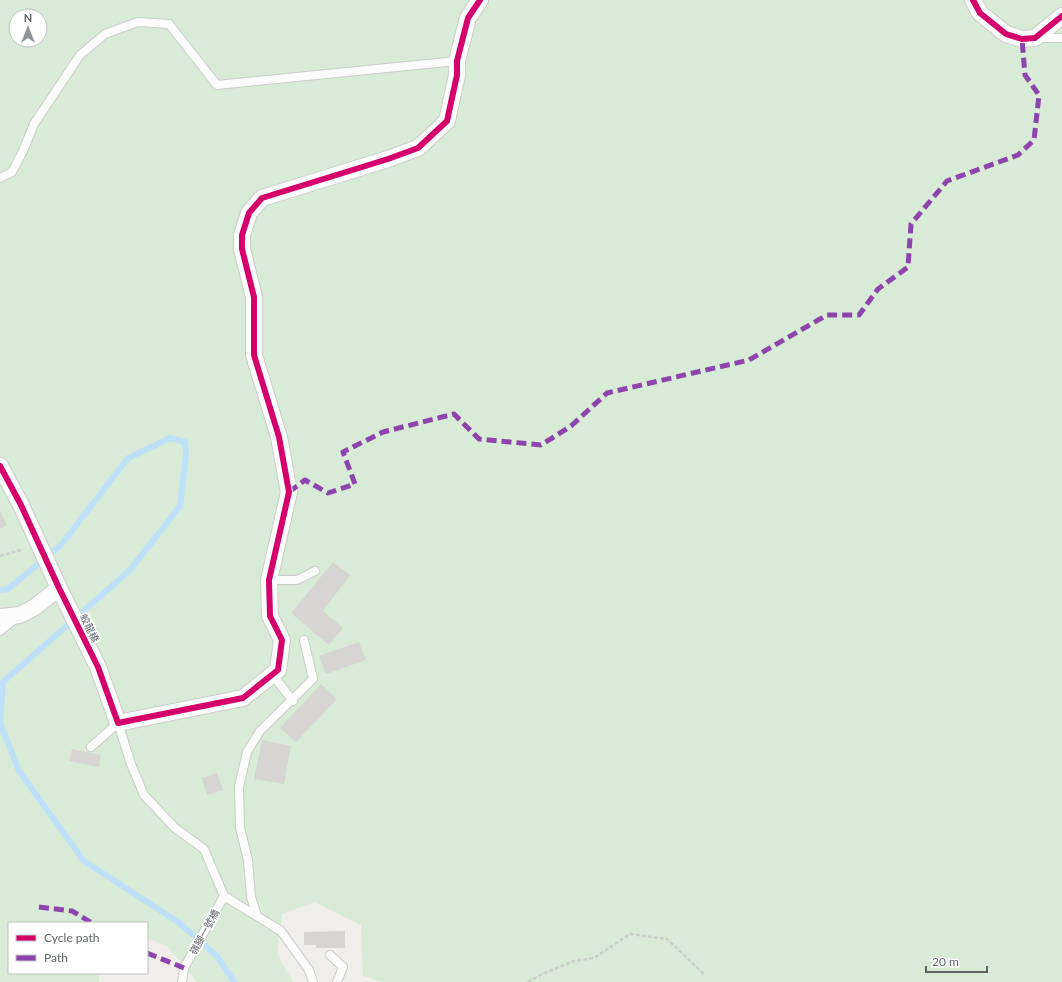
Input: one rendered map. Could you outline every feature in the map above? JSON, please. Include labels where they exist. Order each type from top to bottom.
[{"type":"street","points":[[118,723],[243,698],[278,670],[282,640],[270,616],[269,580],[289,492],[279,437],[254,355],[254,297],[242,249],[242,234],[249,213],[262,198],[388,159],[418,148],[447,121],[457,75],[457,61],[468,18],[480,0]]},
{"type":"street","points":[[973,0],[980,13],[1006,34],[1022,39],[1036,38],[1062,16]]},
{"type":"street","name":"蛟龍橋","points":[[0,466],[21,505],[59,588],[98,667],[118,723]]},
{"type":"street","points":[[0,617],[20,615],[35,607],[59,588]]},
{"type":"lane","points":[[0,178],[12,172],[23,151],[34,124],[80,55],[105,34],[138,22],[169,24],[217,85],[457,61]]},
{"type":"lane","points":[[1036,38],[1062,38]]},
{"type":"lane","points":[[269,580],[297,580],[315,571]]},
{"type":"lane","points":[[0,630],[20,615]]},
{"type":"lane","points":[[257,916],[251,897],[248,860],[240,828],[239,787],[247,752],[260,731],[293,701],[313,679],[304,640]]},
{"type":"lane","points":[[272,674],[293,701]]},
{"type":"lane","points":[[91,747],[118,723],[131,764],[144,795],[174,828],[204,849],[224,896],[281,931],[309,970],[313,982]]},
{"type":"lane","name":"嶺腳一號橋","points":[[182,982],[184,968],[224,896]]},
{"type":"lane","points":[[330,955],[343,967],[337,982]]},
{"type":"path","points":[[0,556],[10,554]]},
{"type":"path","points":[[528,982],[542,974],[574,961],[594,958],[630,934],[667,939],[705,975]]},
{"type":"green space","points":[[0,0],[1062,0],[1062,982],[382,982],[363,976],[361,925],[315,902],[282,914],[277,954],[293,982],[197,982],[167,946],[148,938],[148,922],[8,922],[8,974],[99,974],[99,982],[0,982]]},
{"type":"building","points":[[0,511],[7,525],[0,529]]},
{"type":"building","points":[[333,562],[350,575],[323,611],[343,628],[329,645],[291,613]]},
{"type":"building","points":[[359,642],[366,660],[326,674],[319,656]]},
{"type":"building","points":[[321,684],[337,699],[296,742],[280,728]]},
{"type":"building","points":[[262,740],[291,746],[284,784],[254,779]]},
{"type":"building","points":[[72,749],[101,755],[99,767],[69,761]]},
{"type":"building","points":[[217,773],[223,790],[207,795],[202,778]]},
{"type":"building","points":[[345,931],[345,948],[316,948],[316,945],[304,945],[304,932]]},
{"type":"waterway","points":[[0,590],[8,589],[61,545],[128,458],[170,438],[185,442],[186,454],[180,506],[130,570],[3,682],[0,723],[19,771],[84,861],[178,922],[217,956],[234,982]]},
{"type":"marked path","points":[[289,492],[305,480],[328,493],[355,484],[343,452],[383,432],[454,414],[479,439],[541,445],[571,426],[607,393],[749,360],[827,315],[859,315],[878,289],[908,267],[911,224],[947,181],[1018,155],[1034,140],[1039,95],[1025,75],[1022,39]]},
{"type":"marked path","points":[[39,907],[72,911],[90,922]]},
{"type":"marked path","points":[[148,953],[184,968]]},
{"type":"cycle path","points":[[0,466],[21,505],[59,588],[98,667],[118,723],[243,698],[278,670],[282,640],[270,616],[269,580],[289,492],[279,437],[254,355],[254,297],[242,249],[242,235],[249,213],[262,198],[388,159],[418,148],[447,121],[457,75],[457,61],[468,18],[480,0]]},
{"type":"cycle path","points":[[973,0],[980,13],[1006,34],[1022,39],[1035,38],[1062,16]]}]
